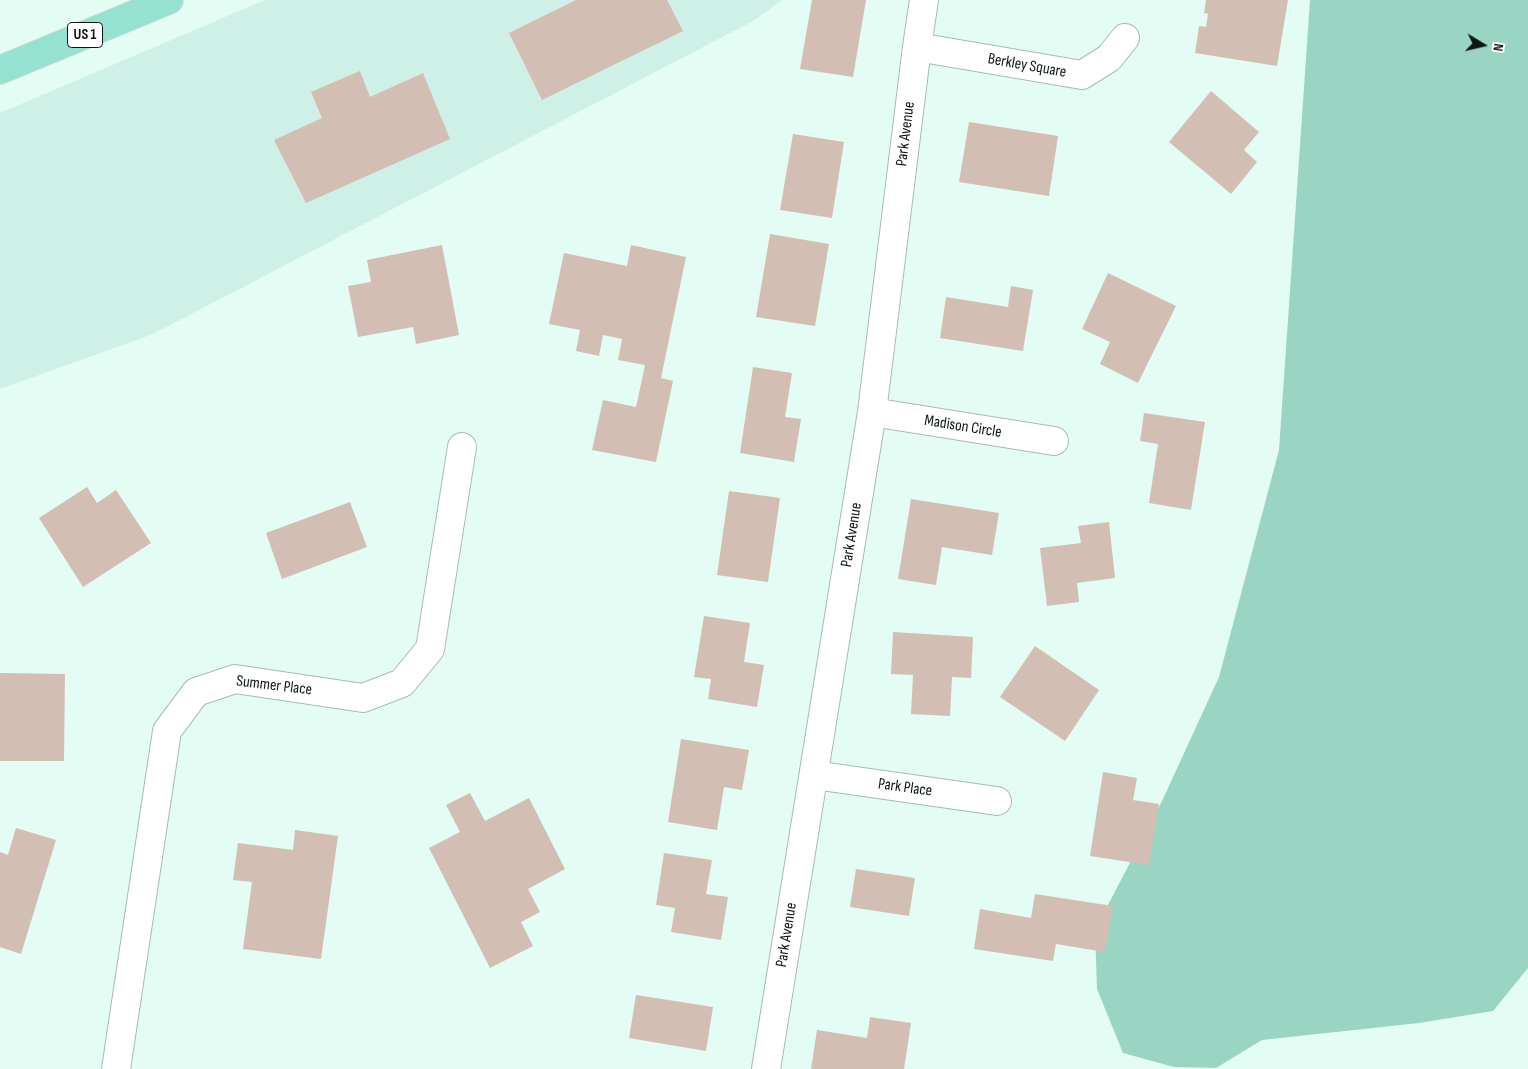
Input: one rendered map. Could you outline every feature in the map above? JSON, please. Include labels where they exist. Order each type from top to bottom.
[{"type":"main road","name":"US 1","points":[[0,70],[169,0]]},
{"type":"street","name":"Park Avenue","points":[[766,1069],[872,412],[924,0]]},
{"type":"street","name":"Berkley Square","points":[[917,47],[1082,75],[1109,58],[1125,38]]},
{"type":"street","name":"Madison Circle","points":[[872,412],[1054,441]]},
{"type":"street","name":"Summer Place","points":[[116,1069],[167,732],[196,692],[235,679],[363,698],[402,683],[430,649],[462,447]]},
{"type":"street","name":"Park Place","points":[[814,775],[997,801]]},
{"type":"shaded area","points":[[265,0],[782,0],[753,21],[153,334],[0,389],[0,113]]},
{"type":"green space","points":[[1310,0],[1528,0],[1528,968],[1493,1011],[1419,1023],[1262,1040],[1216,1068],[1174,1067],[1123,1053],[1097,989],[1095,930],[1163,799],[1219,677],[1279,450]]},
{"type":"building","points":[[576,0],[667,0],[683,31],[542,100],[509,33]]},
{"type":"building","points":[[812,0],[866,0],[853,77],[800,69]]},
{"type":"building","points":[[1206,0],[1288,0],[1277,66],[1195,53],[1199,26],[1206,27],[1208,14],[1204,13]]},
{"type":"building","points":[[360,71],[370,97],[423,73],[450,139],[306,203],[274,140],[322,118],[311,92]]},
{"type":"building","points":[[1211,91],[1259,132],[1244,150],[1257,162],[1231,194],[1169,142]]},
{"type":"building","points":[[969,122],[1058,136],[1049,196],[959,182]]},
{"type":"building","points":[[793,134],[844,142],[832,218],[780,210]]},
{"type":"building","points":[[770,234],[829,244],[815,326],[756,317]]},
{"type":"building","points":[[442,245],[459,335],[416,344],[413,327],[358,337],[348,286],[371,282],[367,260]]},
{"type":"building","points":[[631,245],[686,257],[661,378],[673,381],[656,462],[592,450],[603,400],[636,407],[645,365],[618,360],[622,339],[603,335],[599,356],[576,351],[580,330],[549,324],[564,253],[627,266]]},
{"type":"building","points":[[1108,273],[1176,306],[1138,383],[1100,364],[1110,342],[1082,329]]},
{"type":"building","points":[[1011,286],[1033,290],[1023,351],[940,338],[946,297],[1008,307]]},
{"type":"building","points":[[753,367],[792,373],[785,417],[801,419],[794,462],[740,453]]},
{"type":"building","points":[[1144,413],[1205,422],[1191,510],[1149,503],[1158,444],[1140,441]]},
{"type":"building","points":[[87,487],[97,503],[116,490],[151,543],[83,587],[39,518]]},
{"type":"building","points":[[729,491],[780,498],[768,582],[717,575]]},
{"type":"building","points":[[911,499],[999,513],[992,555],[942,547],[936,585],[898,579]]},
{"type":"building","points":[[350,502],[367,547],[282,579],[266,533]]},
{"type":"building","points":[[1109,522],[1115,578],[1077,583],[1079,602],[1047,606],[1040,548],[1081,543],[1078,526]]},
{"type":"building","points":[[704,616],[750,623],[744,662],[764,665],[757,707],[708,699],[711,679],[694,677]]},
{"type":"building","points":[[893,632],[973,637],[971,678],[952,677],[950,716],[911,714],[913,675],[891,674]]},
{"type":"building","points":[[1035,646],[1099,690],[1065,741],[1000,697]]},
{"type":"building","points":[[0,673],[65,674],[64,761],[0,761]]},
{"type":"building","points":[[681,739],[749,750],[742,790],[724,787],[717,830],[668,822]]},
{"type":"building","points":[[1103,772],[1137,778],[1133,800],[1159,804],[1149,865],[1090,856]]},
{"type":"building","points":[[470,793],[485,821],[529,798],[565,869],[528,889],[540,912],[521,922],[533,946],[490,968],[429,848],[460,832],[446,805]]},
{"type":"building","points":[[16,828],[56,840],[21,954],[0,947],[0,852],[8,855]]},
{"type":"building","points":[[295,830],[338,836],[321,959],[243,949],[252,882],[233,880],[238,843],[293,850]]},
{"type":"building","points":[[664,853],[712,860],[706,894],[728,897],[721,940],[671,932],[675,908],[656,905]]},
{"type":"building","points":[[856,869],[915,878],[909,916],[850,907]]},
{"type":"building","points":[[1035,894],[1113,906],[1105,952],[1056,944],[1053,961],[974,949],[980,909],[1031,918]]},
{"type":"building","points":[[636,995],[713,1007],[706,1051],[629,1038]]},
{"type":"building","points":[[870,1017],[911,1023],[904,1069],[811,1069],[817,1030],[867,1038]]}]
